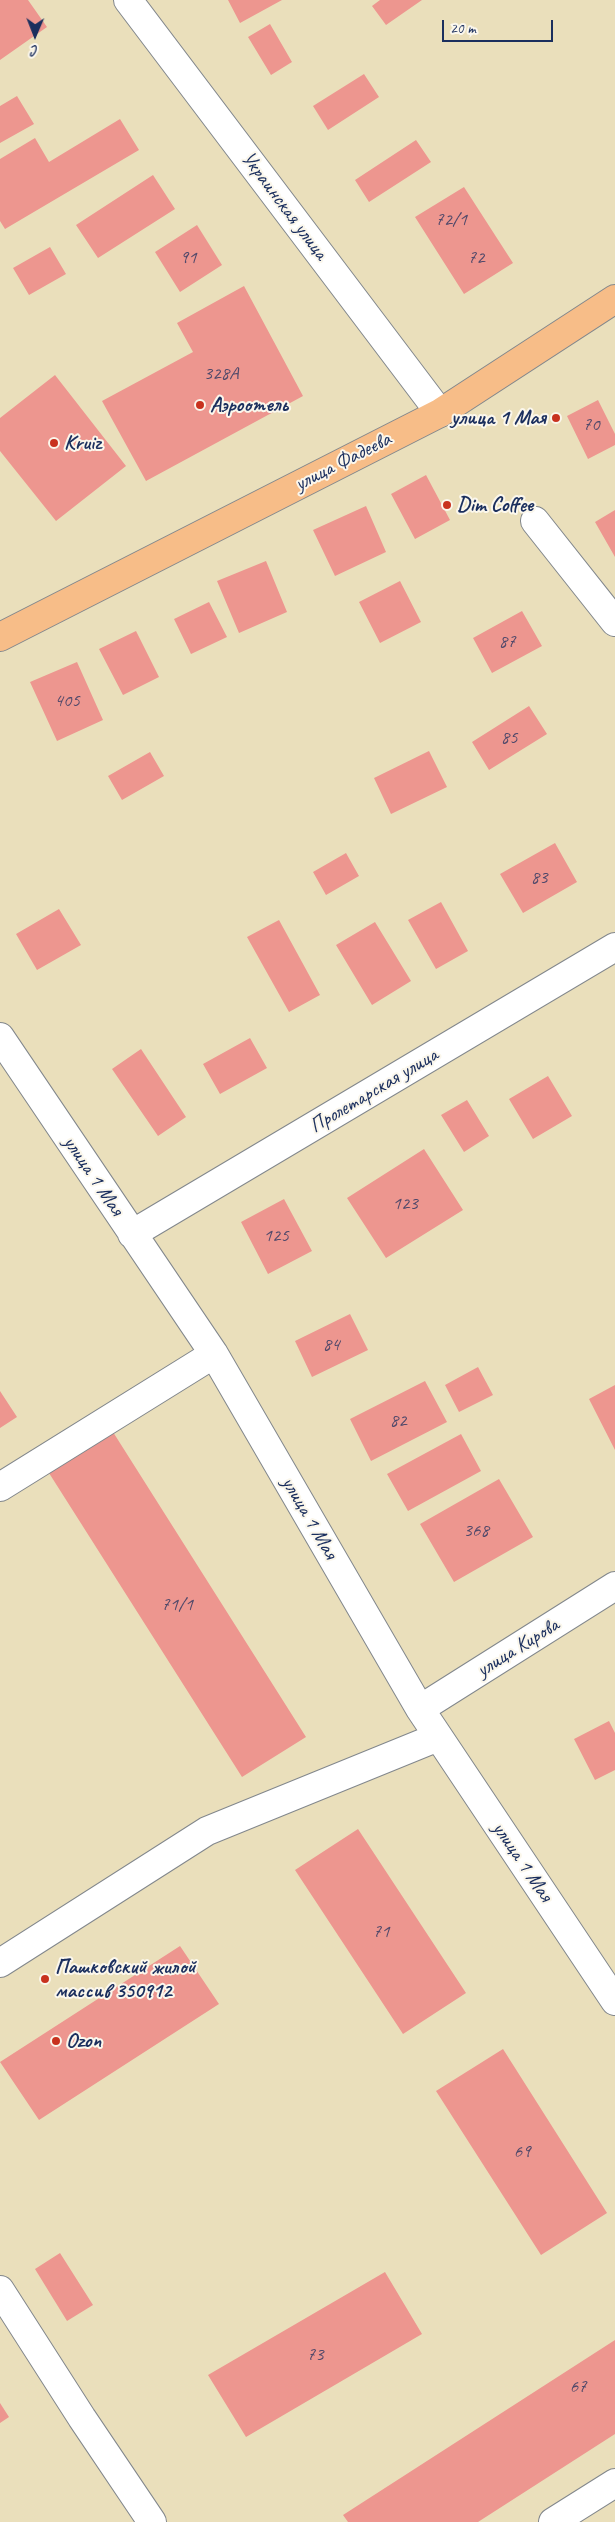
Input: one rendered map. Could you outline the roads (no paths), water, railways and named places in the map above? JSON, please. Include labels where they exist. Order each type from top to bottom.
[{"type":"main road","name":"улица Фадеева","points":[[0,637],[440,413],[615,299]]},
{"type":"main road","name":"улица Фадеева","points":[[0,622],[60,605]]},
{"type":"street","name":"Украинская улица","points":[[128,0],[440,413]]},
{"type":"street","points":[[535,521],[615,622]]},
{"type":"street","name":"Пролетарская улица","points":[[132,1234],[615,947]]},
{"type":"street","name":"улица 1 Мая","points":[[0,1037],[214,1354],[420,1709],[615,2001]]},
{"type":"street","points":[[0,1486],[214,1354]]},
{"type":"street","name":"улица Кирова","points":[[420,1709],[615,1586]]},
{"type":"street","points":[[0,1963],[207,1831],[438,1737]]},
{"type":"street","points":[[0,2290],[82,2418],[152,2522]]},
{"type":"street","points":[[553,2522],[615,2483]]},
{"type":"place","name":"Аэроотель","points":[[200,405]]},
{"type":"place","name":"улица 1 Мая","points":[[556,418]]},
{"type":"place","name":"Kruiz","points":[[54,443]]},
{"type":"place","name":"Dim Coffee","points":[[447,505]]},
{"type":"place","name":"Пашковский жилой массив 350912","points":[[45,1979]]},
{"type":"place","name":"Ozon","points":[[56,2041]]}]
